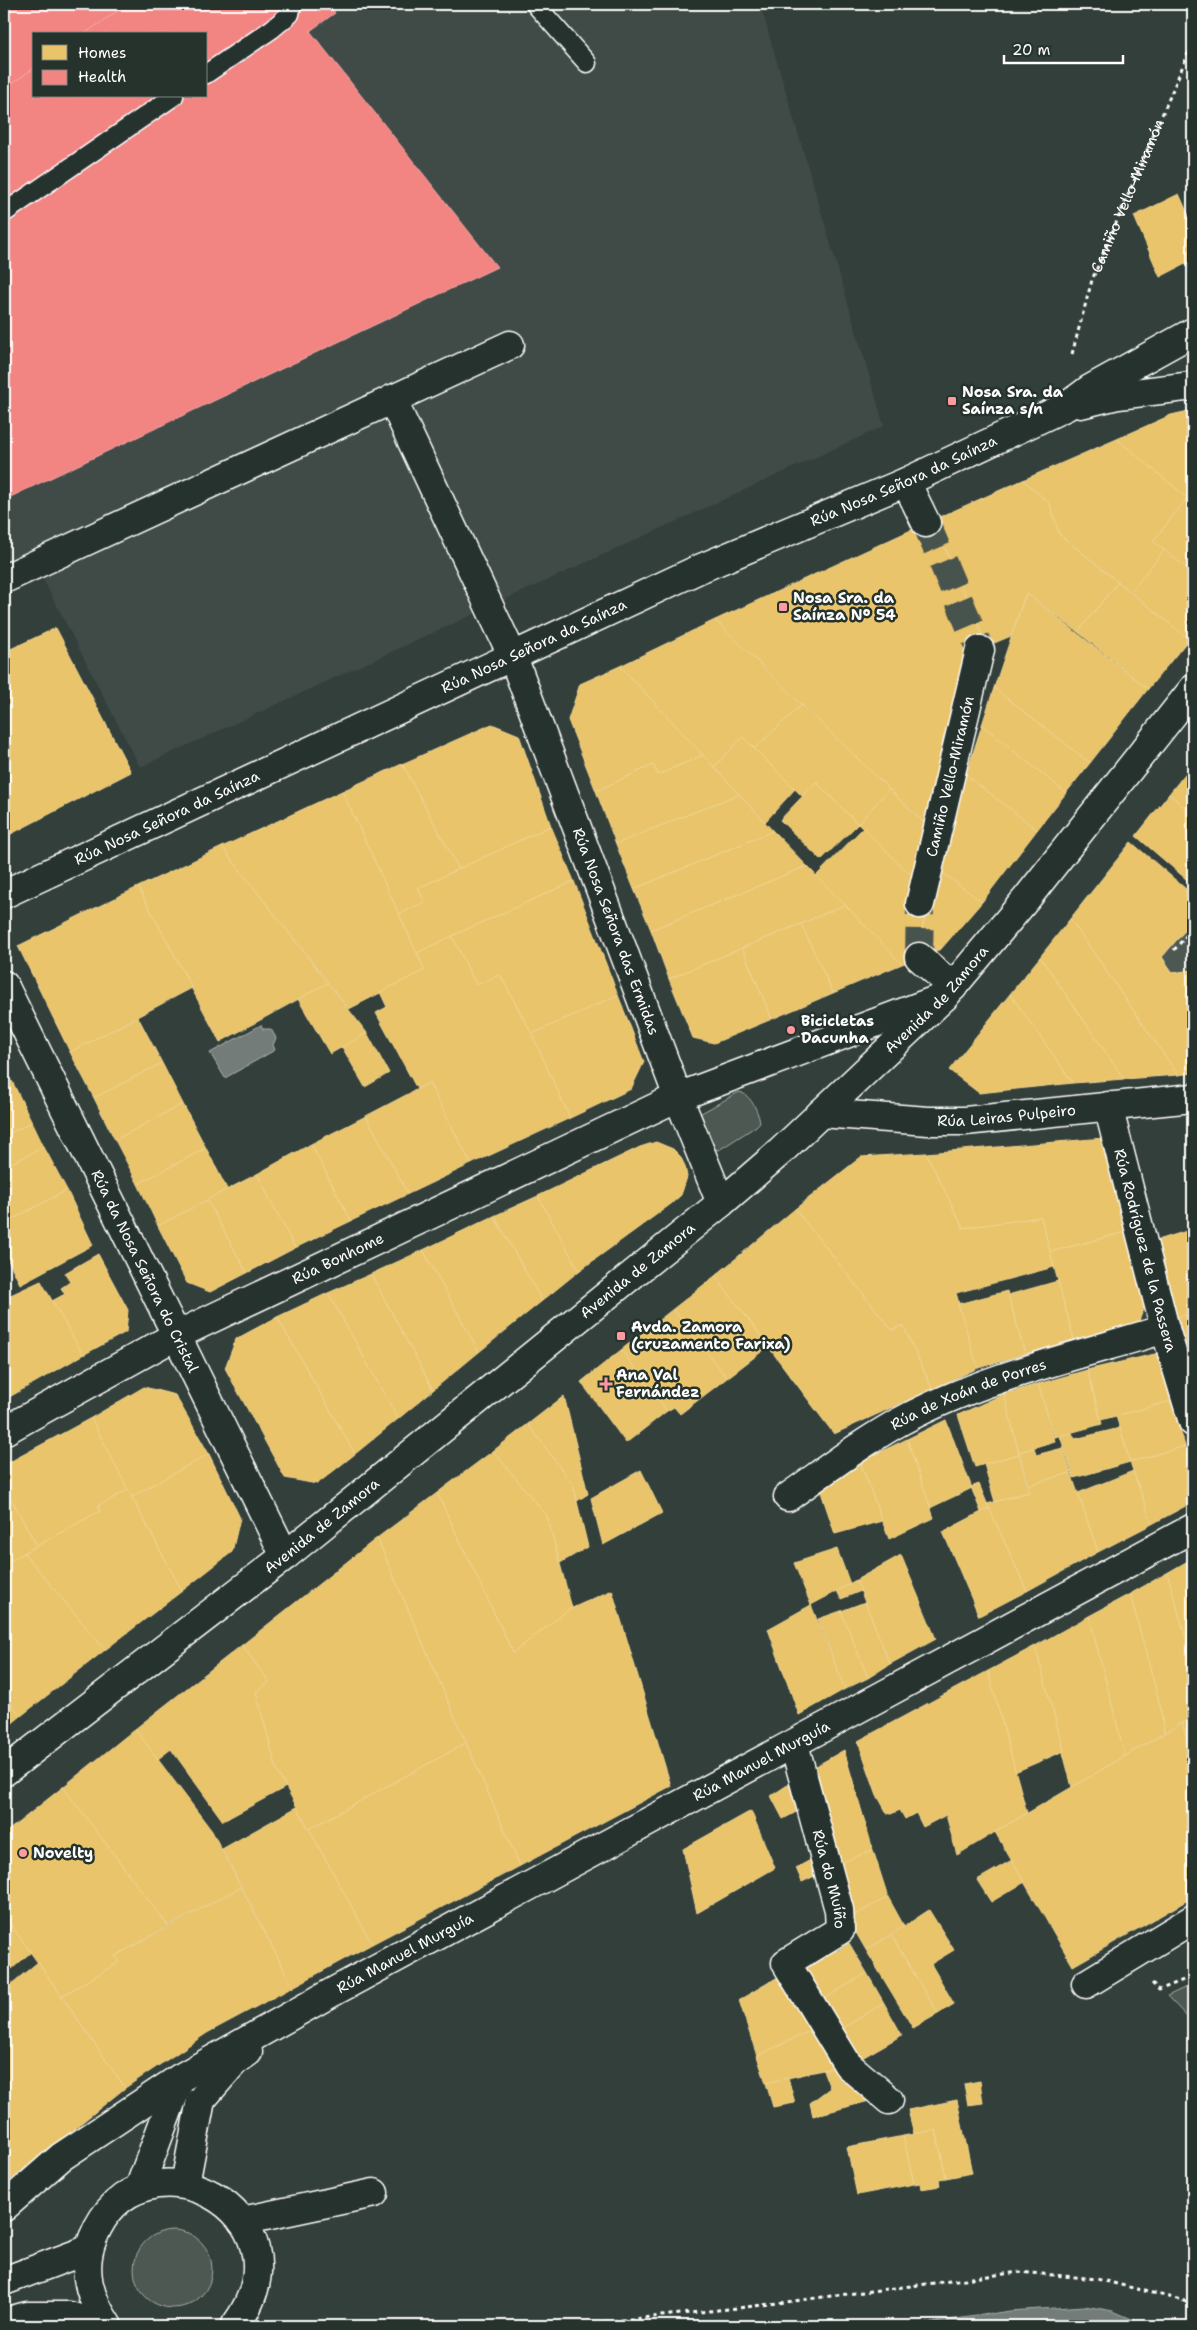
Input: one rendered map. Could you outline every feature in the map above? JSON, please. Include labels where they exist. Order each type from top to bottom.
[{"type":"street","points":[[1067,406],[1090,389],[1193,332]]},
{"type":"street","points":[[4,579],[510,345]]},
{"type":"street","points":[[1067,406],[1094,402],[1118,395],[1193,386]]},
{"type":"street","name":"Rúa Nosa Señora das Ermidas","points":[[392,399],[513,657],[678,1097],[721,1203]]},
{"type":"street","name":"Rúa Nosa Señora da Saínza","points":[[4,894],[699,569],[906,482],[1067,406]]},
{"type":"street","points":[[906,482],[926,523]]},
{"type":"street","name":"Camiño Vello-Miramón","points":[[920,904],[980,650]]},
{"type":"street","name":"Avenida de Zamora","points":[[4,1772],[286,1556],[721,1203],[821,1113],[949,992],[1027,898],[1193,688]]},
{"type":"street","points":[[919,957],[949,992]]},
{"type":"street","name":"Rúa da Nosa Señora do Cristal","points":[[4,985],[286,1556]]},
{"type":"street","name":"Rúa Bonhome","points":[[4,1431],[177,1335],[678,1097],[949,992]]},
{"type":"street","name":"Rúa Leiras Pulpeiro","points":[[821,1113],[919,1121],[965,1121],[1193,1098]]},
{"type":"street","name":"Rúa Rodríguez de la Passera","points":[[1108,1106],[1165,1329],[1193,1422]]},
{"type":"street","name":"Rúa de Xoán de Porres","points":[[788,1497],[869,1439],[903,1420],[981,1384],[1165,1329]]},
{"type":"street","name":"Rúa Manuel Murguía","points":[[4,2208],[61,2156],[180,2078],[331,1993],[1193,1528]]},
{"type":"street","name":"Rúa do Muíño","points":[[794,1744],[839,1910],[840,1930],[786,1962],[848,2065],[889,2100]]},
{"type":"street","points":[[1086,1984],[1193,1919]]},
{"type":"street","name":"Rúa Manuel Murguía","points":[[186,2184],[201,2100],[234,2062],[331,1993]]},
{"type":"street","points":[[139,2189],[180,2078]]},
{"type":"street","points":[[108,2326],[94,2306],[86,2279],[88,2250],[98,2225],[115,2204],[139,2189],[161,2184],[186,2184],[208,2191],[227,2204],[242,2221],[253,2242],[257,2265],[256,2288],[247,2310],[235,2326]]},
{"type":"street","points":[[242,2221],[374,2193]]},
{"type":"street","points":[[4,2281],[88,2250]]},
{"type":"street","points":[[4,2322],[27,2316],[70,2316],[102,2326]]},
{"type":"lane","points":[[208,73],[272,29],[290,14],[292,4]]},
{"type":"lane","points":[[535,4],[587,63]]},
{"type":"lane","points":[[4,213],[171,98]]},
{"type":"path","name":"Camiño Vello-Miramón","points":[[1072,354],[1092,280],[1193,42]]},
{"type":"path","points":[[1174,950],[1193,928]]},
{"type":"path","points":[[565,2326],[748,2306],[1020,2272],[1097,2279],[1193,2303]]},
{"type":"shaded area","points":[[4,4],[760,4],[884,426],[140,767],[43,579],[4,596]]},
{"type":"shaded area","points":[[1193,921],[1193,970],[1173,973],[1162,957]]},
{"type":"shaded area","points":[[261,1025],[263,1029],[271,1029],[276,1038],[273,1045],[275,1050],[225,1078],[210,1053]]},
{"type":"shaded area","points":[[739,1092],[747,1096],[753,1104],[760,1122],[719,1150],[714,1149],[696,1116]]},
{"type":"shaded area","points":[[1193,1984],[1193,2023],[1167,1996]]},
{"type":"shaded area","points":[[165,2230],[181,2230],[195,2236],[206,2247],[212,2261],[212,2277],[206,2291],[195,2302],[181,2308],[165,2308],[151,2302],[140,2291],[134,2277],[134,2261],[140,2247],[151,2236]]},
{"type":"shaded area","points":[[1085,2306],[1113,2311],[1148,2326],[908,2326],[1010,2311]]},
{"type":"building: Homes","points":[[1179,194],[1193,225],[1193,260],[1160,277],[1134,216]]},
{"type":"building: Homes","points":[[1193,410],[1193,506],[1117,439],[1171,415]]},
{"type":"building: Homes","points":[[1117,439],[1187,498],[1153,541],[1164,550],[1131,592],[1059,534],[1050,504],[1023,480]]},
{"type":"building: Homes","points":[[1023,480],[1050,504],[1059,534],[1118,582],[1078,632],[1026,593],[1011,636],[987,646],[933,520]]},
{"type":"building: Homes","points":[[1186,500],[1193,506],[1193,573],[1153,541]]},
{"type":"building: Homes","points":[[933,520],[987,646],[927,826],[715,620]]},
{"type":"building: Homes","points":[[1164,550],[1193,573],[1193,633],[1189,639],[1131,592]]},
{"type":"building: Homes","points":[[1118,582],[1189,639],[1148,689],[1078,632]]},
{"type":"building: Homes","points":[[1026,593],[1148,689],[1090,763],[994,688]]},
{"type":"building: Homes","points":[[715,620],[802,705],[754,749],[743,737],[714,767],[620,666]]},
{"type":"building: Homes","points":[[56,628],[131,772],[7,836],[4,835],[4,652]]},
{"type":"building: Homes","points":[[620,666],[703,755],[658,775],[653,765],[596,791],[568,720],[580,684]]},
{"type":"building: Homes","points":[[994,688],[1090,763],[1066,793],[982,725]]},
{"type":"building: Homes","points":[[802,705],[889,789],[858,824],[816,782],[802,796],[754,749]]},
{"type":"building: Homes","points":[[492,724],[519,735],[551,826],[459,869],[402,764]]},
{"type":"building: Homes","points":[[982,725],[1066,793],[1037,830],[966,775]]},
{"type":"building: Homes","points":[[743,737],[795,789],[765,822],[714,767]]},
{"type":"building: Homes","points":[[703,755],[739,794],[616,844],[596,791],[653,765],[658,775]]},
{"type":"building: Homes","points":[[402,764],[459,869],[418,888],[425,902],[399,914],[342,791]]},
{"type":"building: Homes","points":[[1193,764],[1193,815],[1169,794]]},
{"type":"building: Homes","points":[[966,775],[1037,830],[982,902],[936,868]]},
{"type":"building: Homes","points":[[816,782],[858,824],[821,860],[780,820]]},
{"type":"building: Homes","points":[[889,789],[927,826],[915,879],[858,824]]},
{"type":"building: Homes","points":[[342,791],[425,970],[349,1009],[222,847]]},
{"type":"building: Homes","points":[[739,794],[773,831],[634,889],[616,844]]},
{"type":"building: Homes","points":[[1169,794],[1193,815],[1193,885],[1136,836]]},
{"type":"building: Homes","points":[[551,826],[574,881],[417,953],[399,914],[425,902],[418,888]]},
{"type":"building: Homes","points":[[863,828],[915,879],[927,906],[921,935],[941,949],[902,964],[816,876]]},
{"type":"building: Homes","points":[[773,831],[807,866],[651,930],[634,889]]},
{"type":"building: Homes","points":[[1131,842],[1193,895],[1193,921],[1162,957],[1173,973],[1193,970],[1193,1073],[1178,1075],[1070,919]]},
{"type":"building: Homes","points":[[222,847],[328,983],[220,1042],[138,887]]},
{"type":"building: Homes","points":[[807,866],[845,905],[669,979],[651,930]]},
{"type":"building: Homes","points":[[936,868],[982,902],[941,949],[921,935]]},
{"type":"building: Homes","points":[[574,881],[618,995],[532,1034],[500,975],[476,985],[452,936]]},
{"type":"building: Homes","points":[[138,887],[192,988],[70,1052],[18,946]]},
{"type":"building: Homes","points":[[845,905],[902,964],[833,993],[801,924]]},
{"type":"building: Homes","points":[[1070,919],[1178,1075],[1124,1079],[1040,957]]},
{"type":"building: Homes","points":[[801,924],[833,993],[772,1019],[742,948]]},
{"type":"building: Homes","points":[[452,936],[476,985],[500,975],[532,1034],[570,1118],[471,1164],[429,1083],[417,1089],[376,1013],[387,1007],[380,992],[425,970],[417,953]]},
{"type":"building: Homes","points":[[742,948],[772,1019],[714,1043],[693,1038],[669,979]]},
{"type":"building: Homes","points":[[1040,957],[1124,1079],[1073,1083],[1010,994]]},
{"type":"building: Homes","points":[[328,983],[367,1033],[330,1054],[298,999]]},
{"type":"building: Homes","points":[[1010,994],[1073,1083],[979,1093],[949,1070]]},
{"type":"building: Homes","points":[[618,995],[644,1062],[631,1089],[570,1118],[532,1034]]},
{"type":"building: Homes","points":[[138,1017],[162,1063],[94,1098],[70,1052]]},
{"type":"building: Homes","points":[[367,1033],[389,1073],[365,1087],[342,1047]]},
{"type":"building: Homes","points":[[162,1063],[183,1104],[115,1140],[94,1098]]},
{"type":"building: Homes","points":[[12,1081],[32,1122],[4,1136],[4,1085]]},
{"type":"building: Homes","points":[[429,1083],[471,1164],[408,1194],[366,1116]]},
{"type":"building: Homes","points":[[183,1104],[206,1148],[138,1184],[115,1140]]},
{"type":"building: Homes","points":[[366,1116],[408,1194],[351,1221],[311,1144]]},
{"type":"building: Homes","points":[[32,1122],[44,1147],[4,1167],[4,1136]]},
{"type":"building: Homes","points":[[1104,1138],[1126,1232],[1050,1252],[1041,1217],[963,1228],[926,1153]]},
{"type":"building: Homes","points":[[656,1142],[673,1149],[680,1156],[685,1166],[687,1177],[681,1195],[579,1271],[538,1196],[640,1147]]},
{"type":"building: Homes","points":[[311,1144],[351,1221],[295,1248],[257,1174]]},
{"type":"building: Homes","points":[[44,1147],[67,1190],[4,1224],[4,1167]]},
{"type":"building: Homes","points":[[206,1148],[227,1189],[158,1226],[138,1184]]},
{"type":"building: Homes","points":[[926,1153],[963,1228],[1041,1217],[1054,1267],[956,1293],[978,1368],[932,1389],[903,1325],[892,1330],[795,1209],[861,1157]]},
{"type":"building: Homes","points":[[257,1174],[295,1248],[247,1273],[207,1200]]},
{"type":"building: Homes","points":[[67,1190],[93,1245],[20,1284],[4,1252],[4,1224]]},
{"type":"building: Homes","points":[[538,1196],[579,1271],[542,1301],[494,1216]]},
{"type":"building: Homes","points":[[207,1200],[247,1273],[210,1292],[187,1283],[158,1226]]},
{"type":"building: Homes","points":[[795,1209],[892,1330],[903,1325],[932,1389],[834,1434],[715,1276]]},
{"type":"building: Homes","points":[[494,1216],[542,1301],[479,1352],[423,1250]]},
{"type":"building: Homes","points":[[1193,1229],[1193,1313],[1175,1318],[1155,1241]]},
{"type":"building: Homes","points":[[1126,1232],[1145,1305],[1139,1321],[1074,1340],[1050,1252]]},
{"type":"building: Homes","points":[[423,1250],[479,1352],[433,1390],[371,1274]]},
{"type":"building: Homes","points":[[98,1254],[128,1310],[126,1332],[83,1355],[52,1301],[65,1294],[61,1288],[70,1282],[65,1273]]},
{"type":"building: Homes","points":[[371,1274],[433,1390],[398,1419],[328,1293]]},
{"type":"building: Homes","points":[[715,1276],[769,1346],[727,1378],[673,1309]]},
{"type":"building: Homes","points":[[41,1281],[83,1355],[4,1400],[4,1298]]},
{"type":"building: Homes","points":[[1058,1281],[1074,1340],[1025,1354],[1008,1295]]},
{"type":"building: Homes","points":[[1007,1291],[1025,1354],[978,1368],[958,1304]]},
{"type":"building: Homes","points":[[328,1293],[398,1419],[355,1454],[277,1317]]},
{"type":"building: Homes","points":[[673,1309],[727,1378],[680,1414],[674,1407],[667,1411],[621,1350]]},
{"type":"building: Homes","points":[[1193,1313],[1193,1342],[1182,1346],[1175,1318]]},
{"type":"building: Homes","points":[[277,1317],[355,1454],[317,1484],[285,1478],[225,1368],[236,1339]]},
{"type":"building: Homes","points":[[1193,1342],[1193,1386],[1182,1346]]},
{"type":"building: Homes","points":[[621,1350],[667,1411],[626,1443],[581,1382]]},
{"type":"building: Homes","points":[[1159,1353],[1171,1401],[1101,1420],[1087,1370]]},
{"type":"building: Homes","points":[[1087,1370],[1102,1424],[1055,1437],[1038,1384]]},
{"type":"building: Homes","points":[[1038,1384],[1055,1441],[1019,1452],[1004,1394]]},
{"type":"building: Homes","points":[[144,1387],[175,1395],[209,1454],[131,1497],[91,1418]]},
{"type":"building: Homes","points":[[1004,1394],[1019,1454],[975,1467],[958,1415]]},
{"type":"building: Homes","points":[[564,1396],[588,1494],[577,1501],[573,1485],[528,1424]]},
{"type":"building: Homes","points":[[1171,1401],[1185,1446],[1130,1462],[1116,1416]]},
{"type":"building: Homes","points":[[91,1418],[128,1490],[98,1506],[100,1511],[37,1546],[4,1486],[4,1465]]},
{"type":"building: Homes","points":[[946,1420],[972,1488],[930,1508],[907,1439]]},
{"type":"building: Homes","points":[[528,1424],[573,1485],[588,1547],[560,1563],[547,1516],[493,1451]]},
{"type":"building: Homes","points":[[1120,1428],[1130,1462],[1074,1478],[1060,1436],[1072,1433],[1075,1439]]},
{"type":"building: Homes","points":[[907,1439],[934,1518],[889,1539],[860,1462]]},
{"type":"building: Homes","points":[[1185,1446],[1193,1474],[1193,1502],[1152,1524],[1130,1462]]},
{"type":"building: Homes","points":[[1034,1448],[1036,1455],[1063,1448],[1071,1473],[1028,1485],[1019,1452]]},
{"type":"building: Homes","points":[[493,1451],[547,1516],[572,1608],[513,1653],[437,1493]]},
{"type":"building: Homes","points":[[209,1454],[240,1518],[232,1552],[182,1591],[131,1497]]},
{"type":"building: Homes","points":[[1019,1454],[1029,1492],[995,1502],[984,1464]]},
{"type":"building: Homes","points":[[860,1462],[882,1521],[835,1534],[821,1492]]},
{"type":"building: Homes","points":[[641,1470],[662,1513],[603,1545],[591,1498]]},
{"type":"building: Homes","points":[[1133,1471],[1152,1524],[1098,1552],[1078,1493]]},
{"type":"building: Homes","points":[[1071,1473],[1098,1552],[1027,1591],[987,1504],[1029,1492],[1028,1485]]},
{"type":"building: Homes","points":[[979,1484],[989,1508],[981,1512],[971,1487]]},
{"type":"building: Homes","points":[[4,1486],[37,1546],[4,1565]]},
{"type":"building: Homes","points":[[128,1490],[182,1591],[105,1650],[24,1553],[100,1511],[98,1506]]},
{"type":"building: Homes","points":[[437,1493],[513,1653],[568,1610],[612,1590],[671,1786],[520,1866],[377,1538]]},
{"type":"building: Homes","points":[[989,1508],[1027,1591],[979,1616],[943,1532]]},
{"type":"building: Homes","points":[[377,1538],[466,1743],[309,1829],[277,1771],[256,1692],[269,1682],[242,1645]]},
{"type":"building: Homes","points":[[837,1549],[850,1584],[811,1605],[794,1563]]},
{"type":"building: Homes","points":[[24,1553],[105,1650],[21,1716],[4,1695],[4,1565]]},
{"type":"building: Homes","points":[[901,1555],[936,1639],[890,1664],[856,1580]]},
{"type":"building: Homes","points":[[1193,1558],[1193,1663],[1167,1573]]},
{"type":"building: Homes","points":[[1167,1573],[1193,1663],[1193,1716],[1164,1733],[1160,1705],[1130,1594]]},
{"type":"building: Homes","points":[[856,1580],[861,1591],[841,1599],[837,1591]]},
{"type":"building: Homes","points":[[1130,1594],[1160,1705],[1164,1733],[1125,1756],[1089,1616]]},
{"type":"building: Homes","points":[[865,1602],[890,1664],[868,1678],[841,1611]]},
{"type":"building: Homes","points":[[811,1605],[845,1689],[799,1715],[768,1629]]},
{"type":"building: Homes","points":[[841,1611],[868,1678],[845,1689],[818,1619]]},
{"type":"building: Homes","points":[[1089,1616],[1125,1756],[1072,1787],[1035,1646]]},
{"type":"building: Homes","points":[[242,1645],[269,1682],[256,1692],[277,1771],[286,1787],[223,1821],[171,1749],[158,1759],[135,1729]]},
{"type":"building: Homes","points":[[1035,1646],[1064,1751],[1015,1772],[988,1671]]},
{"type":"building: Homes","points":[[988,1671],[1027,1813],[957,1855],[946,1815],[923,1827],[916,1813],[905,1819],[900,1810],[891,1814],[887,1813],[877,1795],[858,1741]]},
{"type":"building: Homes","points":[[4,1695],[21,1716],[4,1730]]},
{"type":"building: Homes","points":[[1193,1716],[1193,1759],[1182,1723]]},
{"type":"building: Homes","points":[[1182,1723],[1193,1759],[1193,1897],[1073,1966],[995,1832]]},
{"type":"building: Homes","points":[[135,1729],[212,1831],[241,1887],[168,1926],[63,1787]]},
{"type":"building: Homes","points":[[466,1743],[520,1866],[372,1944],[309,1829]]},
{"type":"building: Homes","points":[[844,1750],[873,1850],[838,1864],[811,1769]]},
{"type":"building: Homes","points":[[795,1780],[804,1808],[783,1819],[771,1796]]},
{"type":"building: Homes","points":[[63,1787],[168,1926],[115,1956],[119,1962],[62,1996],[4,1916],[4,1834]]},
{"type":"building: Homes","points":[[297,1807],[372,1944],[293,1987],[222,1849]]},
{"type":"building: Homes","points":[[751,1811],[775,1868],[697,1913],[683,1849]]},
{"type":"building: Homes","points":[[873,1850],[888,1897],[853,1916],[838,1864]]},
{"type":"building: Homes","points":[[816,1857],[821,1873],[802,1882],[796,1868]]},
{"type":"building: Homes","points":[[1012,1860],[1025,1882],[991,1902],[977,1880]]},
{"type":"building: Homes","points":[[241,1887],[293,1987],[207,2033],[125,2088],[62,1996],[119,1962],[115,1956]]},
{"type":"building: Homes","points":[[888,1897],[904,1926],[866,1950],[848,1919]]},
{"type":"building: Homes","points":[[929,1910],[954,1950],[931,1964],[954,2004],[938,2014],[891,1935]]},
{"type":"building: Homes","points":[[4,1916],[31,1952],[4,1976]]},
{"type":"building: Homes","points":[[891,1935],[938,2014],[913,2028],[866,1950]]},
{"type":"building: Homes","points":[[849,1943],[867,1973],[819,2002],[798,1967],[828,1949],[837,1951]]},
{"type":"building: Homes","points":[[38,1962],[125,2088],[4,2185],[4,1990]]},
{"type":"building: Homes","points":[[867,1973],[884,2003],[837,2032],[819,2002]]},
{"type":"building: Homes","points":[[783,1974],[814,2029],[757,2056],[739,2000]]},
{"type":"building: Homes","points":[[884,2003],[902,2035],[855,2062],[837,2032]]},
{"type":"building: Homes","points":[[814,2029],[836,2067],[766,2083],[757,2056]]},
{"type":"building: Homes","points":[[836,2067],[843,2082],[873,2100],[813,2116],[810,2103],[830,2088],[823,2070]]},
{"type":"building: Homes","points":[[788,2078],[795,2103],[773,2107],[766,2083]]},
{"type":"building: Homes","points":[[980,2081],[983,2103],[968,2105],[964,2084]]},
{"type":"building: Homes","points":[[957,2100],[972,2173],[946,2178],[936,2130],[914,2134],[908,2110]]},
{"type":"building: Homes","points":[[936,2130],[946,2178],[939,2179],[940,2186],[921,2189],[920,2183],[914,2184],[903,2136]]},
{"type":"building: Homes","points":[[903,2136],[914,2184],[857,2195],[847,2147]]},
{"type":"building: Health","points":[[4,4],[128,4],[87,32],[32,32],[32,69],[4,89]]},
{"type":"building: Health","points":[[128,4],[329,4],[335,13],[310,31],[497,267],[4,500],[4,89],[32,69],[32,98],[208,98],[208,32],[87,32]]},
{"type":"tunnel","points":[[926,523],[980,650]]},
{"type":"tunnel","points":[[919,957],[920,904]]},
{"type":"place","name":"Nosa Sra. da Saínza s/n","points":[[952,401]]},
{"type":"place","name":"Nosa Sra. da Saínza Nº 54","points":[[783,607]]},
{"type":"place","name":"Bicicletas Dacunha","points":[[791,1030]]},
{"type":"place","name":"Avda. Zamora (cruzamento Farixa)","points":[[621,1336]]},
{"type":"place","name":"Ana Val Fernández","points":[[606,1384]]},
{"type":"place","name":"Novelty","points":[[23,1853]]}]
